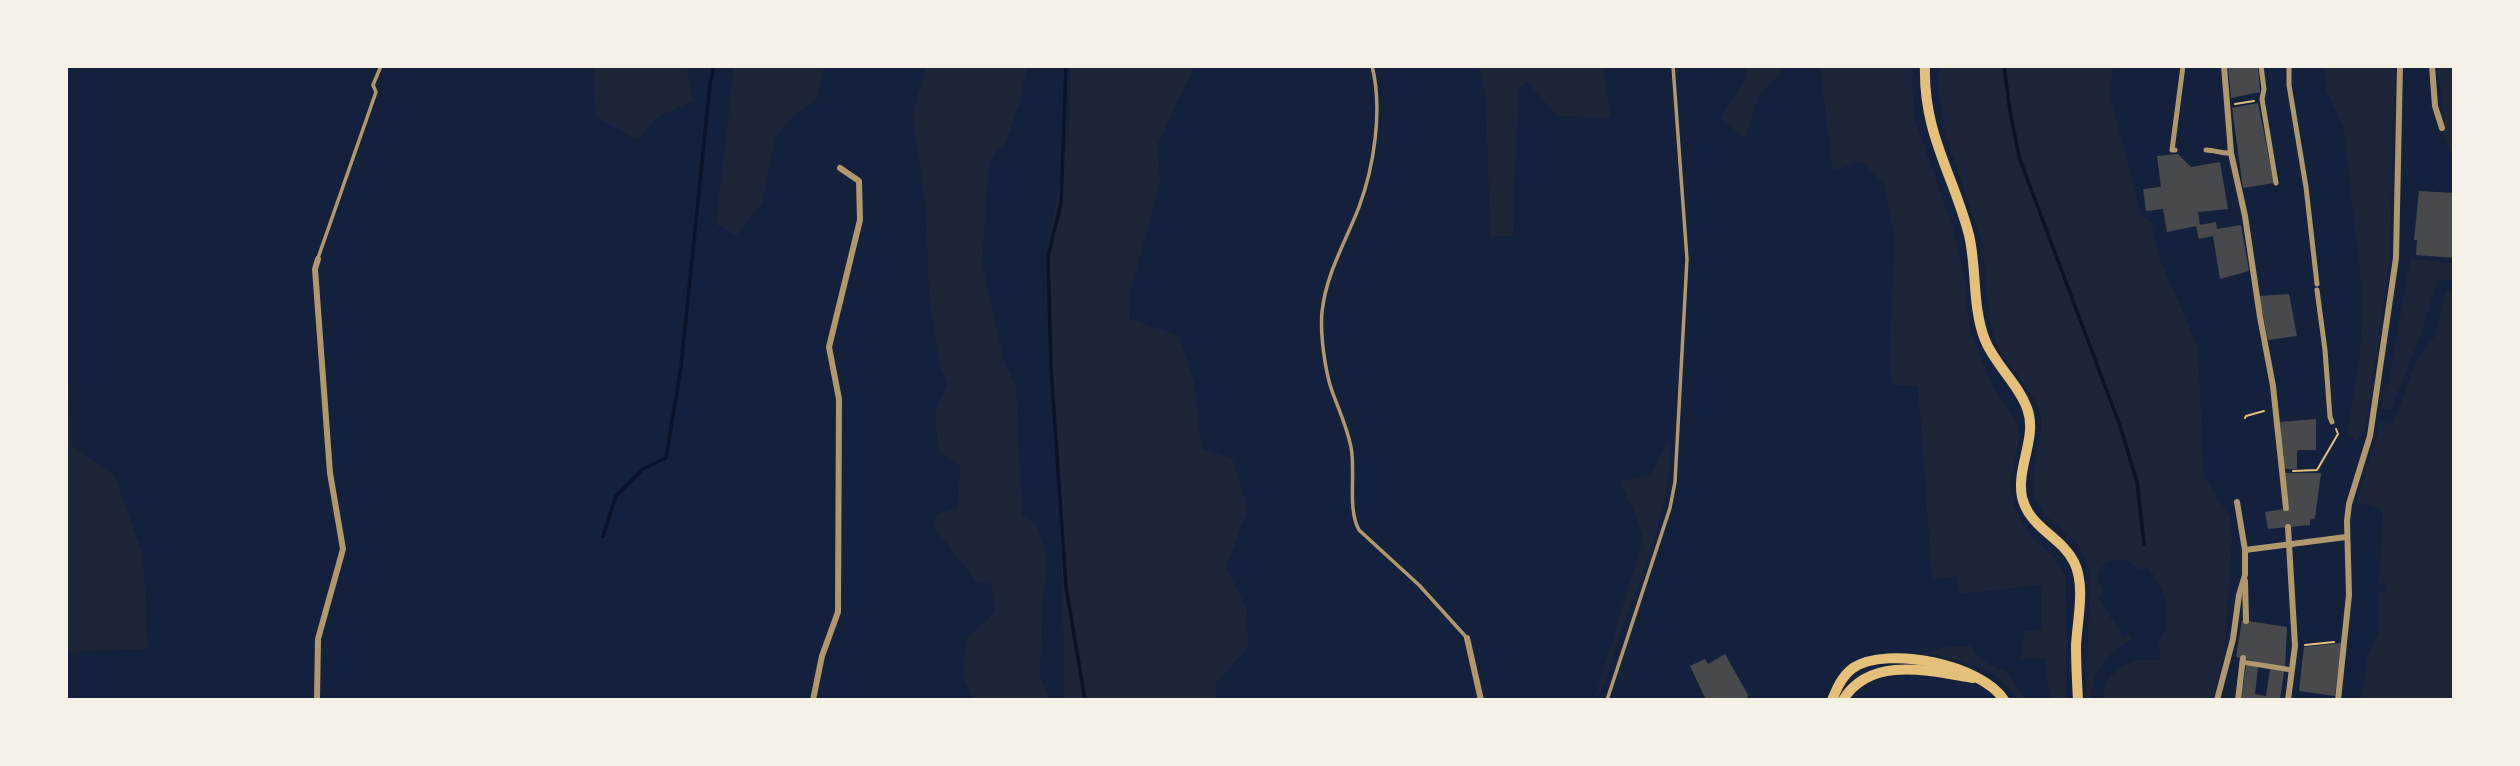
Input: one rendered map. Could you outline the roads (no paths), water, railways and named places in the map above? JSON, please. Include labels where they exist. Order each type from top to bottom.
[{"type":"main road","points":[[1925,66],[1928,116],[1968,234],[1984,338],[2025,402],[2029,413],[2030,434],[2021,480],[2023,499],[2032,519],[2069,554],[2077,569],[2078,699]]},
{"type":"main road","points":[[1832,699],[1838,685],[1849,672],[1861,664],[1876,660],[1937,662],[1960,668],[1997,689],[2004,699]]},
{"type":"main road","points":[[1843,699],[1858,680],[1880,671],[1924,671],[1983,680]]},
{"type":"street","points":[[2175,150],[2172,150],[2183,66]]},
{"type":"street","points":[[2224,66],[2231,153],[2245,216],[2276,408],[2286,508]]},
{"type":"street","points":[[2261,66],[2264,89],[2262,99],[2276,183]]},
{"type":"street","points":[[2289,66],[2289,85],[2305,187],[2332,422]]},
{"type":"street","points":[[2338,699],[2350,581],[2346,537],[2349,504],[2370,436],[2393,289],[2400,66]]},
{"type":"street","points":[[2432,66],[2435,106],[2442,128]]},
{"type":"street","points":[[2206,150],[2215,150],[2221,154],[2231,153]]},
{"type":"street","points":[[813,699],[822,656],[838,612],[839,400],[829,347],[860,220],[859,181],[840,168]]},
{"type":"street","points":[[317,699],[318,639],[343,548],[330,473],[315,269],[318,259]]},
{"type":"street","points":[[2237,502],[2245,550],[2246,621]]},
{"type":"street","points":[[2288,527],[2295,646],[2288,699]]},
{"type":"street","points":[[2245,550],[2346,537]]},
{"type":"street","points":[[2217,699],[2229,658],[2239,595],[2245,575]]},
{"type":"street","points":[[1467,638],[1481,699]]},
{"type":"street","points":[[2238,699],[2243,660],[2292,670]]},
{"type":"lane","points":[[318,259],[376,92],[373,85],[381,66]]},
{"type":"lane","points":[[1372,66],[1377,87],[1377,122],[1367,180],[1359,207],[1332,266],[1325,289],[1322,316],[1325,358],[1331,387],[1349,435],[1354,479],[1352,510],[1359,530],[1419,585],[1467,638]]},
{"type":"lane","points":[[1607,699],[1670,508],[1675,482],[1687,259],[1673,66]]},
{"type":"waterway","points":[[603,536],[616,496],[643,469],[666,458],[681,367],[714,66]]},
{"type":"waterway","points":[[1066,66],[1061,203],[1048,256],[1051,368],[1066,587],[1085,700]]},
{"type":"waterway","points":[[2004,66],[2019,157],[2120,426],[2137,482],[2144,544]]}]
